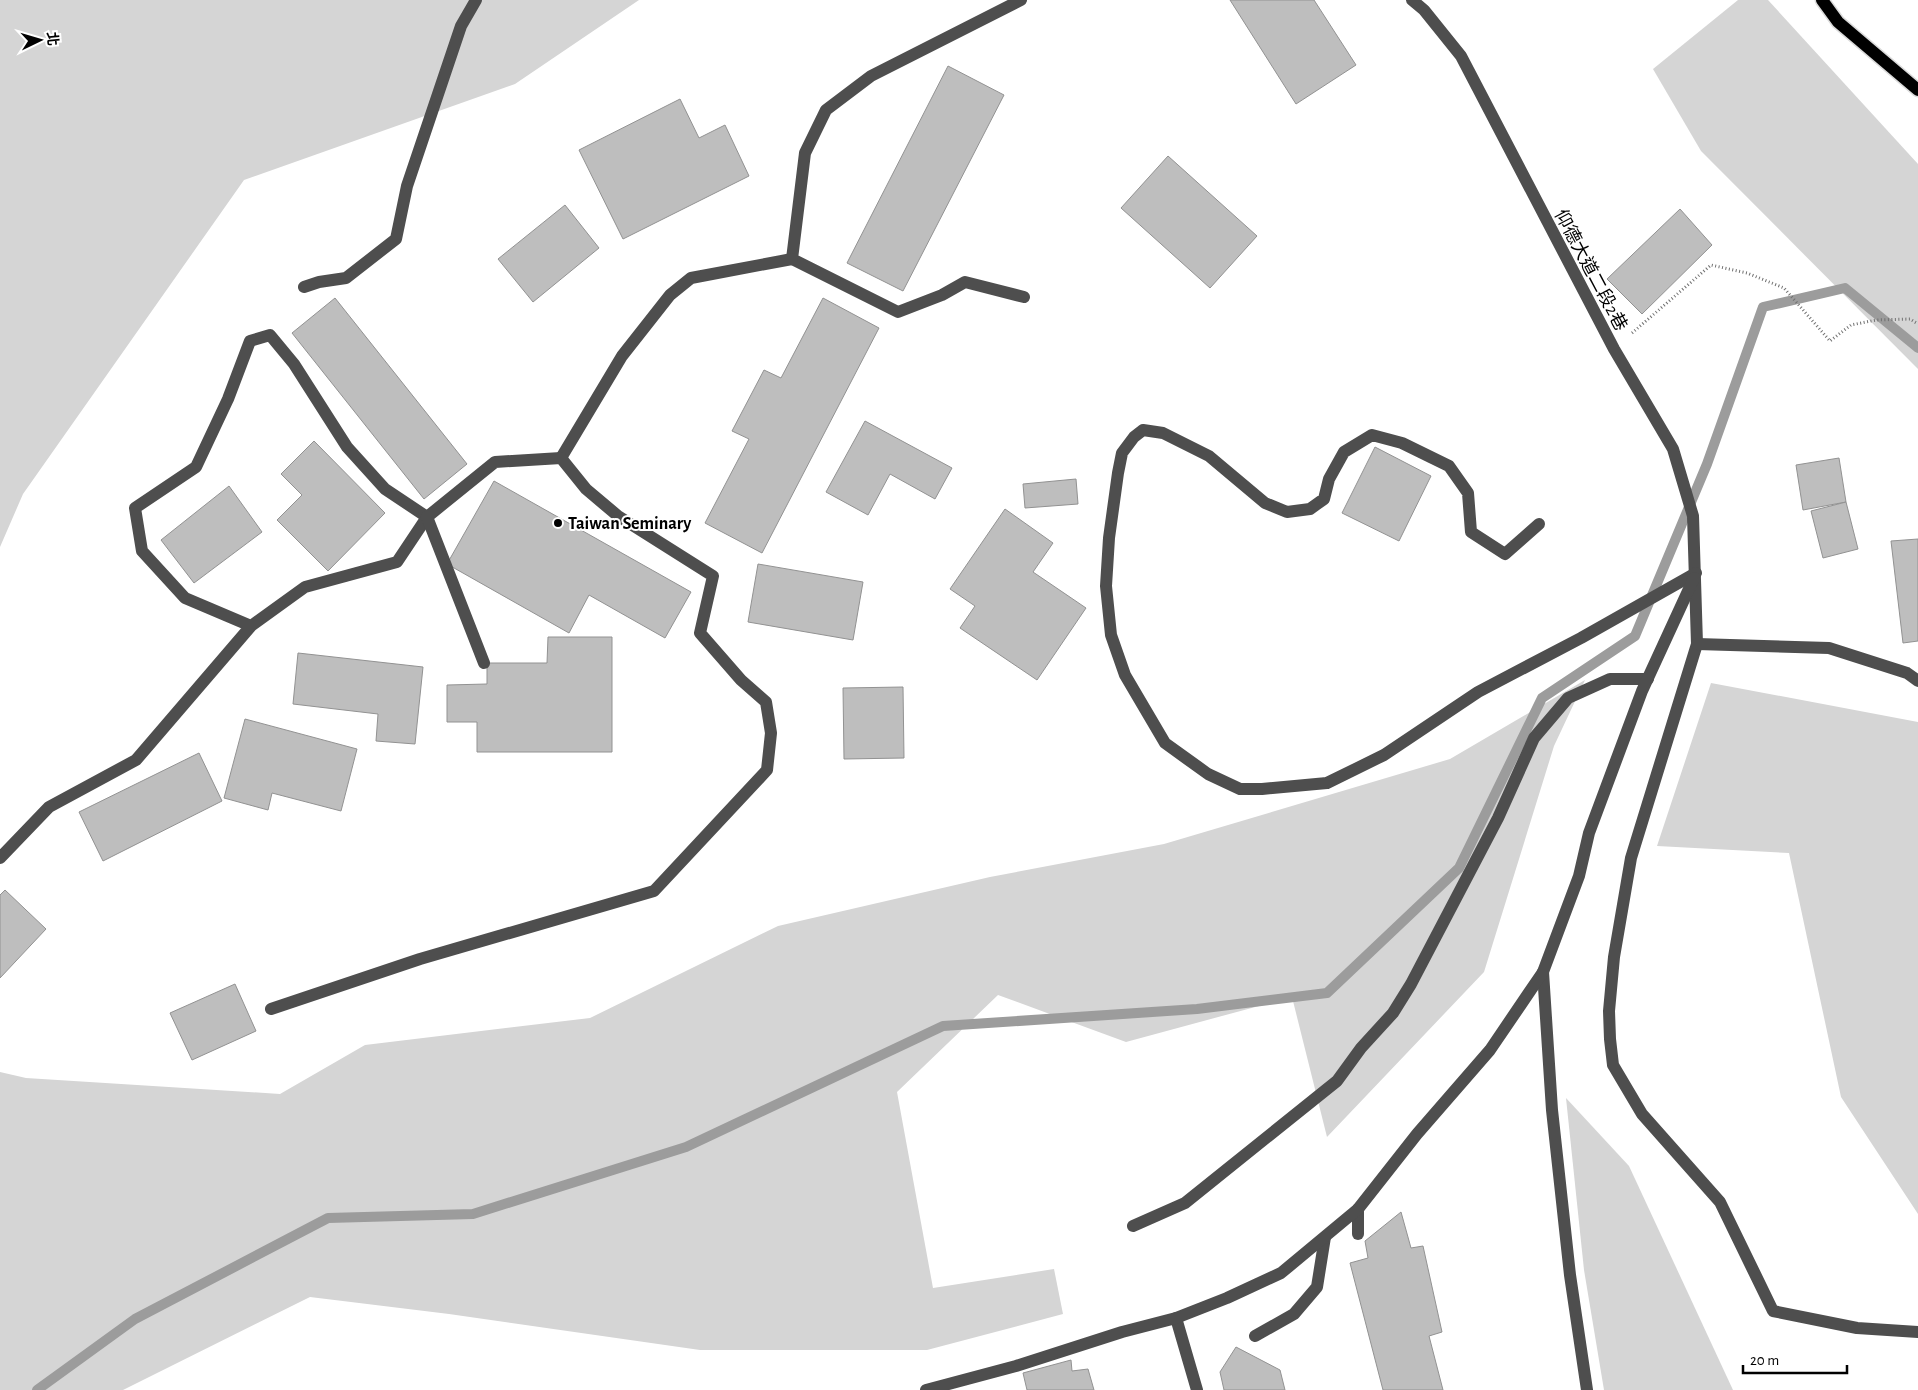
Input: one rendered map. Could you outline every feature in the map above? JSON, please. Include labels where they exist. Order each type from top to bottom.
[{"type":"main road","points":[[1822,0],[1838,22],[1918,90]]},
{"type":"street","points":[[304,287],[319,282],[346,278],[396,239],[407,186],[461,26],[476,0]]},
{"type":"street","points":[[792,259],[805,153],[826,110],[871,76],[1021,0]]},
{"type":"street","name":"仰德大道二段2巷","points":[[1412,0],[1424,10],[1461,56],[1614,349],[1673,449],[1693,516],[1697,644],[1631,858],[1614,956],[1610,1012],[1610,1039],[1613,1065],[1642,1114],[1720,1202],[1773,1311],[1857,1328],[1918,1332]]},
{"type":"street","points":[[561,458],[622,356],[670,295],[691,278],[792,259],[898,312],[942,295],[965,282],[1024,297]]},
{"type":"street","points":[[251,626],[185,598],[142,551],[135,508],[196,467],[228,399],[250,341],[270,335],[294,364],[346,447],[385,490],[427,517],[484,664]]},
{"type":"street","points":[[1539,524],[1505,554],[1471,532],[1468,493],[1449,466],[1402,443],[1372,435],[1344,452],[1329,479],[1324,499],[1310,509],[1288,512],[1265,503],[1209,456],[1163,434],[1143,430],[1134,437],[1122,453],[1118,473],[1109,538],[1106,586],[1111,635],[1125,675],[1165,743],[1208,774],[1240,789],[1262,790],[1327,783],[1384,755],[1478,692],[1581,638],[1696,573]]},
{"type":"street","points":[[0,858],[49,808],[136,760],[251,626],[305,587],[397,562],[427,517],[495,462],[561,458]]},
{"type":"street","points":[[271,1009],[420,959],[654,891],[767,770],[771,733],[766,702],[741,680],[700,633],[713,576],[618,516],[586,489],[561,458]]},
{"type":"street","points":[[926,1390],[1016,1366],[1122,1332],[1176,1318],[1227,1298],[1281,1273],[1358,1209],[1417,1134],[1490,1050],[1543,972],[1579,876],[1589,833],[1648,679],[1696,573]]},
{"type":"street","points":[[1697,644],[1830,648],[1907,673],[1918,681]]},
{"type":"street","points":[[1133,1226],[1185,1203],[1337,1081],[1361,1048],[1394,1012],[1411,984],[1498,818],[1534,738],[1568,698],[1610,679],[1648,679]]},
{"type":"street","points":[[1543,972],[1554,1129],[1570,1275],[1587,1390]]},
{"type":"street","points":[[1358,1209],[1358,1234]]},
{"type":"street","points":[[1255,1336],[1294,1314],[1317,1287],[1325,1237]]},
{"type":"street","points":[[1176,1318],[1197,1390]]},
{"type":"path","points":[[1614,349],[1711,265],[1747,273],[1784,288],[1830,340],[1851,324],[1876,320],[1910,319],[1918,324]]},
{"type":"shaded area","points":[[0,0],[639,0],[515,84],[244,180],[23,494],[0,547]]},
{"type":"shaded area","points":[[1738,0],[1768,0],[1918,164],[1918,369],[1701,151],[1653,69]]},
{"type":"shaded area","points":[[1585,680],[1554,746],[1484,972],[1327,1137],[1292,997],[1126,1042],[998,995],[897,1092],[933,1288],[1054,1269],[1063,1314],[927,1350],[700,1350],[449,1314],[310,1297],[123,1390],[0,1390],[0,1072],[26,1078],[280,1094],[365,1045],[590,1018],[778,926],[990,877],[1164,844],[1450,759]]},
{"type":"shaded area","points":[[1711,683],[1918,722],[1918,1214],[1841,1097],[1789,853],[1657,846]]},
{"type":"shaded area","points":[[1566,1098],[1629,1166],[1733,1390],[1604,1390],[1584,1270]]},
{"type":"building","points":[[1230,0],[1314,0],[1356,65],[1296,104]]},
{"type":"building","points":[[948,66],[1004,95],[903,291],[847,263]]},
{"type":"building","points":[[680,99],[699,138],[725,125],[749,176],[623,239],[579,150]]},
{"type":"building","points":[[1168,156],[1257,236],[1210,288],[1121,208]]},
{"type":"building","points":[[565,205],[599,248],[533,302],[498,259]]},
{"type":"building","points":[[1680,209],[1712,245],[1642,314],[1607,279]]},
{"type":"building","points":[[335,298],[467,464],[424,499],[292,333]]},
{"type":"building","points":[[823,298],[879,328],[762,553],[705,523],[749,439],[732,431],[764,370],[781,378]]},
{"type":"building","points":[[865,421],[952,468],[935,499],[890,474],[868,515],[826,492]]},
{"type":"building","points":[[314,441],[385,513],[328,571],[277,520],[302,495],[281,474]]},
{"type":"building","points":[[1375,447],[1431,476],[1399,541],[1342,513]]},
{"type":"building","points":[[1839,458],[1846,502],[1803,510],[1796,465]]},
{"type":"building","points":[[1076,479],[1078,504],[1025,508],[1023,484]]},
{"type":"building","points":[[494,481],[691,592],[665,638],[589,595],[569,633],[447,564]]},
{"type":"building","points":[[229,486],[262,532],[194,583],[161,540]]},
{"type":"building","points":[[1846,502],[1858,549],[1823,558],[1811,511]]},
{"type":"building","points":[[1005,509],[1053,543],[1033,572],[1086,608],[1037,680],[960,628],[975,606],[950,589]]},
{"type":"building","points":[[1918,539],[1918,641],[1903,643],[1891,541]]},
{"type":"building","points":[[758,564],[863,582],[853,640],[748,622]]},
{"type":"building","points":[[548,637],[612,637],[612,752],[477,752],[477,722],[447,722],[447,685],[487,684],[487,663],[547,663]]},
{"type":"building","points":[[298,653],[423,667],[415,744],[376,741],[378,714],[293,704]]},
{"type":"building","points":[[903,687],[904,758],[844,759],[843,688]]},
{"type":"building","points":[[245,719],[357,749],[341,811],[272,793],[268,810],[224,798]]},
{"type":"building","points":[[199,753],[222,801],[103,861],[79,812]]},
{"type":"building","points":[[5,890],[46,929],[0,978],[0,895]]},
{"type":"building","points":[[235,984],[256,1031],[192,1060],[170,1013]]},
{"type":"building","points":[[1401,1212],[1411,1248],[1423,1246],[1442,1332],[1429,1336],[1443,1390],[1383,1390],[1350,1263],[1368,1258],[1365,1241]]},
{"type":"building","points":[[1236,1347],[1280,1370],[1285,1390],[1224,1390],[1220,1372]]},
{"type":"building","points":[[1071,1360],[1072,1371],[1088,1369],[1094,1390],[1027,1390],[1023,1373]]},
{"type":"waterway","points":[[37,1390],[135,1319],[328,1218],[473,1214],[686,1147],[943,1026],[1197,1009],[1327,993],[1459,868],[1542,698],[1635,636],[1707,464],[1763,307],[1845,288],[1918,348]]},
{"type":"place","name":"Taiwan Seminary","points":[[558,523]]}]
